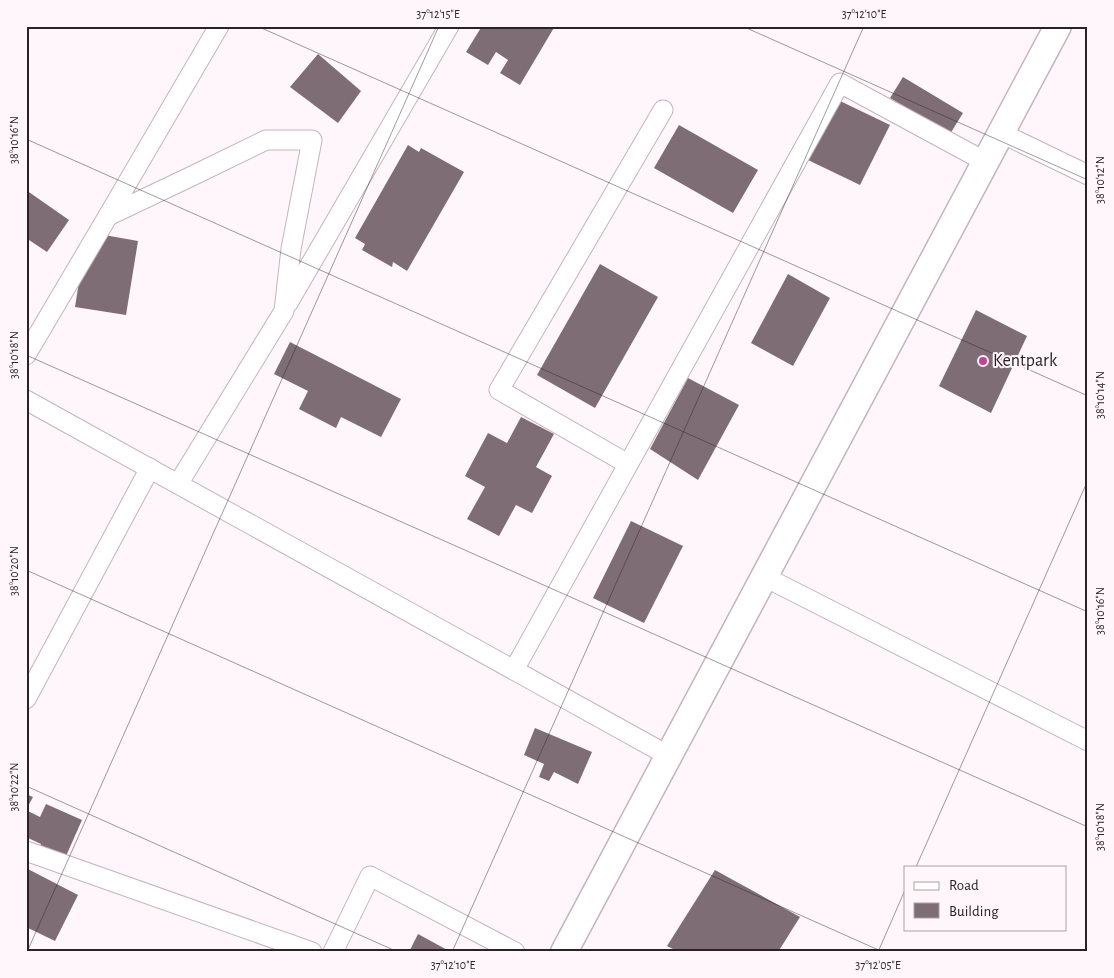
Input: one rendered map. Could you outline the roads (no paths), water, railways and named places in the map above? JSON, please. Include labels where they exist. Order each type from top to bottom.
[{"type":"main road","points":[[564,952],[1058,26]]},
{"type":"street","points":[[26,356],[219,26]]},
{"type":"street","points":[[178,484],[284,311],[450,26]]},
{"type":"street","points":[[514,670],[840,83],[986,162]]},
{"type":"street","points":[[628,464],[500,390],[663,110]]},
{"type":"street","points":[[1001,133],[1088,175]]},
{"type":"street","points":[[108,216],[266,140],[312,140],[291,249],[284,311]]},
{"type":"street","points":[[26,400],[670,756]]},
{"type":"street","points":[[26,699],[150,468]]},
{"type":"street","points":[[765,577],[1088,740]]},
{"type":"street","points":[[26,851],[312,952]]},
{"type":"street","points":[[333,952],[370,876],[515,952]]},
{"type":"place","name":"Kentpark","points":[[983,361]]}]
